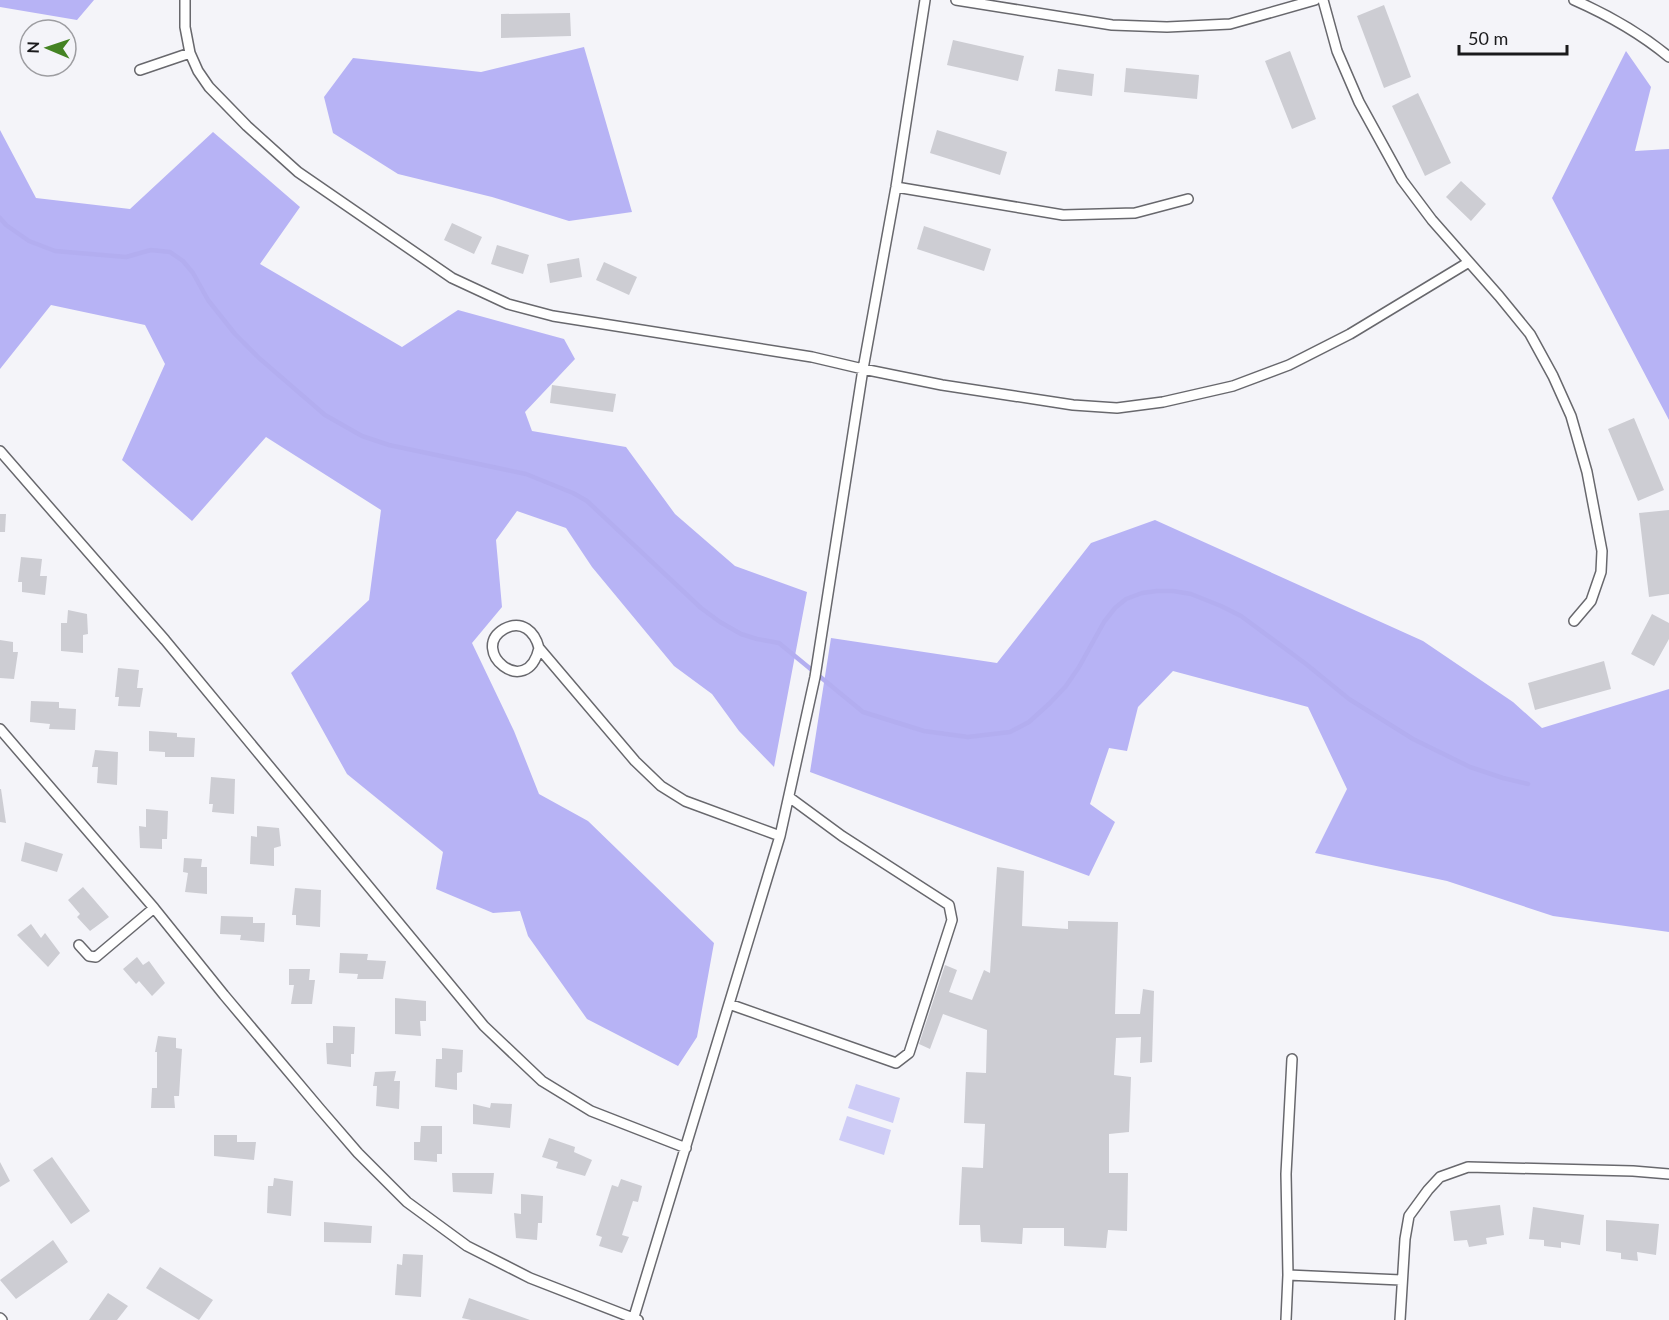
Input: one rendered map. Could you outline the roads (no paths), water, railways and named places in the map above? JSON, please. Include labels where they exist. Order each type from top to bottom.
[{"type":"lane","points":[[185,0],[185,27],[190,53],[198,71],[209,87],[247,126],[298,172],[452,278],[508,304],[553,316],[812,357],[942,385],[1073,405],[1117,408],[1163,402],[1233,386],[1289,364],[1350,334],[1468,262]]},
{"type":"lane","points":[[0,729],[154,908],[320,1110],[358,1153],[407,1202],[468,1246],[519,1273],[635,1320],[780,836],[789,797],[815,677],[863,369],[896,187],[925,0]]},
{"type":"lane","points":[[956,0],[1112,25],[1167,27],[1230,24],[1315,0]]},
{"type":"lane","points":[[1323,0],[1337,51],[1359,102],[1402,180],[1432,220],[1530,334],[1571,416],[1587,472],[1602,551],[1601,572],[1591,601],[1574,621]]},
{"type":"lane","points":[[1574,0],[1604,13],[1651,42],[1669,57]]},
{"type":"lane","points":[[140,70],[190,53]]},
{"type":"lane","points":[[896,187],[1063,215],[1135,213],[1188,199]]},
{"type":"lane","points":[[0,451],[165,640],[484,1026],[542,1081],[591,1111],[686,1148]]},
{"type":"lane","points":[[539,648],[533,664],[526,669],[516,671],[499,664],[493,646],[500,632],[507,627],[517,625],[529,629],[536,637],[539,648],[635,761],[662,786],[685,801],[780,836]]},
{"type":"lane","points":[[729,1004],[896,1063],[909,1053],[952,920],[949,905],[842,836],[789,797]]},
{"type":"lane","points":[[79,945],[89,956],[96,957],[154,908]]},
{"type":"lane","points":[[1286,1320],[1287,1174],[1292,1059]]},
{"type":"lane","points":[[1400,1320],[1401,1280],[1410,1216],[1440,1177],[1468,1167],[1611,1170],[1669,1174]]},
{"type":"lane","points":[[1288,1275],[1401,1280]]},
{"type":"waterway","points":[[0,218],[29,241],[55,251],[126,257],[151,250],[170,252],[183,261],[193,273],[208,300],[235,334],[325,415],[362,436],[389,445],[526,474],[573,493],[587,501],[701,608],[741,634],[779,643],[863,712],[924,731],[968,737],[1010,732],[1029,722],[1066,686],[1104,622],[1115,608],[1126,599],[1142,593],[1173,591],[1191,594],[1241,616],[1349,699],[1413,739],[1470,767],[1528,784]]}]
